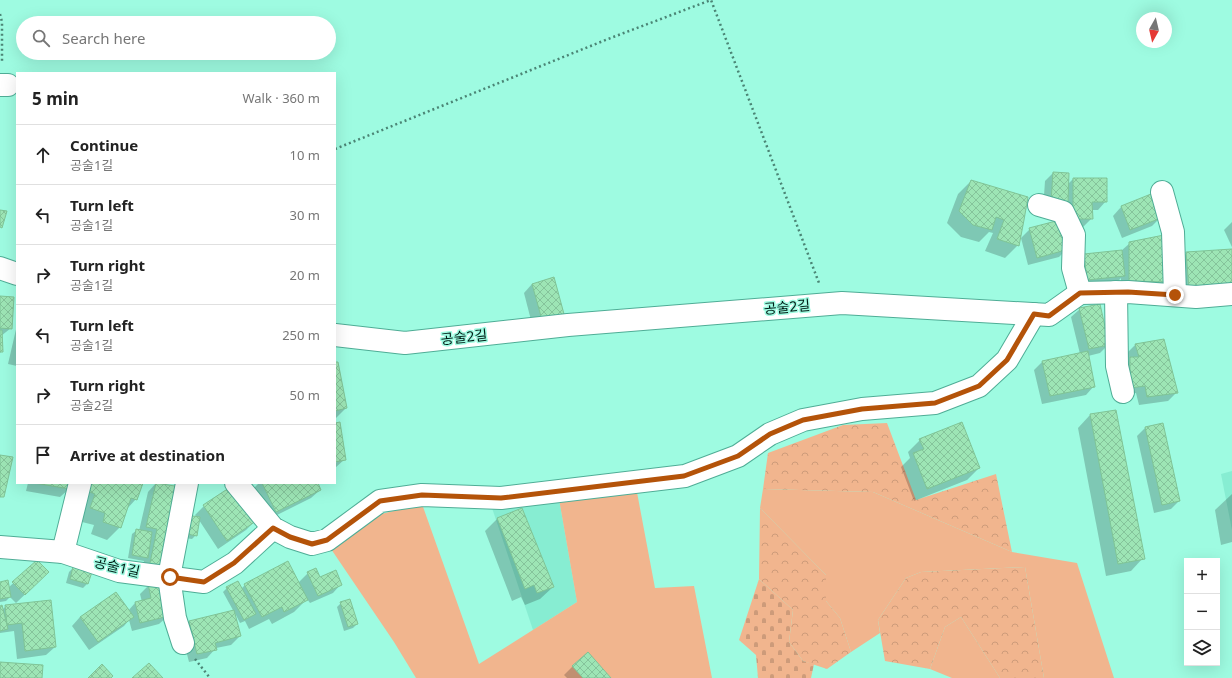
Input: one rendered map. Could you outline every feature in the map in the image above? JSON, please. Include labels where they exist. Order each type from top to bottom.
[{"type":"street","points":[[1162,192],[1173,232],[1175,295]]},
{"type":"street","points":[[1039,205],[1062,212],[1074,235],[1072,268],[1080,293],[1128,292],[1196,297],[1232,294]]},
{"type":"street","points":[[0,268],[16,274]]},
{"type":"street","points":[[1116,292],[1116,366],[1123,392]]},
{"type":"street","name":"공술2길","points":[[336,335],[405,343],[568,325],[842,303],[1049,316],[1080,293]]},
{"type":"street","points":[[237,484],[273,528],[290,537],[312,544],[327,540],[380,501],[422,495],[501,498],[684,476],[738,456],[770,434],[803,420],[862,409],[935,403],[979,386],[1007,360],[1034,314]]},
{"type":"street","points":[[63,552],[80,484]]},
{"type":"street","points":[[183,643],[175,618],[170,577],[187,484]]},
{"type":"street","name":"공술1길","points":[[0,547],[63,552],[119,571],[204,582],[234,563],[273,528]]},
{"type":"path","points":[[336,149],[608,39],[711,0],[827,304]]},
{"type":"path","points":[[0,14],[2,22],[1,75],[4,85]]},
{"type":"shaded area","points":[[1232,471],[1232,530],[1221,474]]},
{"type":"shaded area","points":[[559,499],[577,602],[533,630],[491,505]]},
{"type":"green space","points":[[887,423],[916,500],[996,474],[1012,552],[873,492],[763,489],[768,453],[843,425]]},
{"type":"green space","points":[[636,487],[655,588],[694,586],[712,678],[416,678],[394,642],[329,546],[377,515],[422,504],[479,664],[577,602],[559,499]]},
{"type":"green space","points":[[763,489],[873,492],[1012,552],[1077,563],[1114,678],[1044,678],[1025,567],[921,572],[906,578],[878,620],[880,633],[851,652],[840,618],[826,601],[826,575],[760,508]]},
{"type":"green space","points":[[760,508],[826,575],[826,601],[840,618],[851,652],[827,669],[803,661],[789,642],[793,610],[759,579]]},
{"type":"green space","points":[[1025,567],[1044,678],[1000,678],[961,617],[945,627],[930,669],[885,661],[878,620],[906,578],[921,572]]},
{"type":"green space","points":[[759,579],[793,610],[789,642],[803,661],[814,664],[811,678],[758,678],[756,655],[739,640]]},
{"type":"green space","points":[[961,617],[1000,678],[952,678],[930,669],[945,627]]},
{"type":"building","points":[[1053,172],[1069,173],[1068,203],[1051,202]]},
{"type":"building","points":[[1073,178],[1107,178],[1107,202],[1092,202],[1093,219],[1073,219]]},
{"type":"building","points":[[971,180],[1028,197],[1019,246],[997,239],[1004,220],[996,217],[992,230],[973,225],[959,211]]},
{"type":"building","points":[[1151,194],[1161,218],[1130,230],[1121,206]]},
{"type":"building","points":[[0,210],[7,211],[2,228],[0,227]]},
{"type":"building","points":[[1060,220],[1069,249],[1037,258],[1029,228]]},
{"type":"building","points":[[1164,235],[1166,282],[1129,281],[1129,242]]},
{"type":"building","points":[[1232,249],[1232,286],[1189,288],[1186,252]]},
{"type":"building","points":[[1122,250],[1125,276],[1087,280],[1084,254]]},
{"type":"building","points":[[554,277],[564,314],[542,320],[532,284]]},
{"type":"building","points":[[0,296],[14,297],[12,329],[0,328]]},
{"type":"building","points":[[1100,304],[1109,345],[1089,349],[1079,308]]},
{"type":"building","points":[[0,330],[2,330],[3,352],[0,352]]},
{"type":"building","points":[[1164,339],[1178,393],[1147,397],[1145,386],[1130,388],[1130,357],[1139,357],[1135,344]]},
{"type":"building","points":[[1088,351],[1095,387],[1050,396],[1042,361]]},
{"type":"building","points":[[336,362],[338,362],[347,408],[336,411]]},
{"type":"building","points":[[1116,410],[1145,559],[1118,564],[1090,414]]},
{"type":"building","points":[[340,422],[346,460],[336,462],[336,423]]},
{"type":"building","points":[[962,422],[980,468],[927,489],[913,453],[924,449],[919,439]]},
{"type":"building","points":[[1163,423],[1180,501],[1162,505],[1145,427]]},
{"type":"building","points":[[0,455],[13,457],[4,497],[0,497]]},
{"type":"building","points":[[40,484],[71,484],[70,489]]},
{"type":"building","points":[[88,484],[143,484],[137,500],[131,498],[121,528],[103,522],[105,513],[90,508],[95,494],[85,490]]},
{"type":"building","points":[[156,484],[181,487],[165,571],[149,568],[157,529],[146,527]]},
{"type":"building","points":[[262,484],[318,484],[321,490],[276,512]]},
{"type":"building","points":[[232,486],[256,521],[227,541],[203,505]]},
{"type":"building","points":[[522,508],[554,587],[537,593],[534,585],[525,589],[497,518]]},
{"type":"building","points":[[185,515],[200,517],[197,536],[182,533]]},
{"type":"building","points":[[136,529],[152,532],[148,558],[132,555]]},
{"type":"building","points":[[37,560],[49,572],[25,595],[12,582]]},
{"type":"building","points":[[288,561],[308,600],[284,612],[282,607],[262,617],[244,584]]},
{"type":"building","points":[[73,567],[92,572],[88,584],[70,579]]},
{"type":"building","points":[[316,568],[320,577],[336,570],[342,585],[318,596],[307,572]]},
{"type":"building","points":[[8,580],[11,597],[0,599],[0,582]]},
{"type":"building","points":[[160,581],[169,616],[140,623],[135,602],[151,598],[148,584]]},
{"type":"building","points":[[238,581],[256,614],[244,620],[226,587]]},
{"type":"building","points":[[116,592],[134,617],[98,642],[80,617]]},
{"type":"building","points":[[350,599],[358,624],[348,627],[340,602]]},
{"type":"building","points":[[51,600],[56,647],[25,651],[22,623],[7,625],[5,605]]},
{"type":"building","points":[[2,605],[8,629],[0,631],[0,606]]},
{"type":"building","points":[[234,610],[241,636],[215,643],[217,650],[197,654],[189,621]]},
{"type":"building","points":[[588,652],[611,678],[583,678],[572,666]]},
{"type":"building","points":[[0,662],[43,665],[42,678],[0,678]]},
{"type":"building","points":[[149,663],[163,678],[132,678]]},
{"type":"building","points":[[102,664],[113,676],[111,678],[88,678]]},
{"type":"route","points":[[170,577],[204,582],[234,563],[273,528],[290,537],[312,544],[327,540],[380,501],[422,495],[501,498],[684,476],[738,456],[770,434],[803,420],[862,409],[935,403],[979,386],[1007,360],[1034,314],[1049,316],[1080,293],[1128,292],[1175,295]]}]
